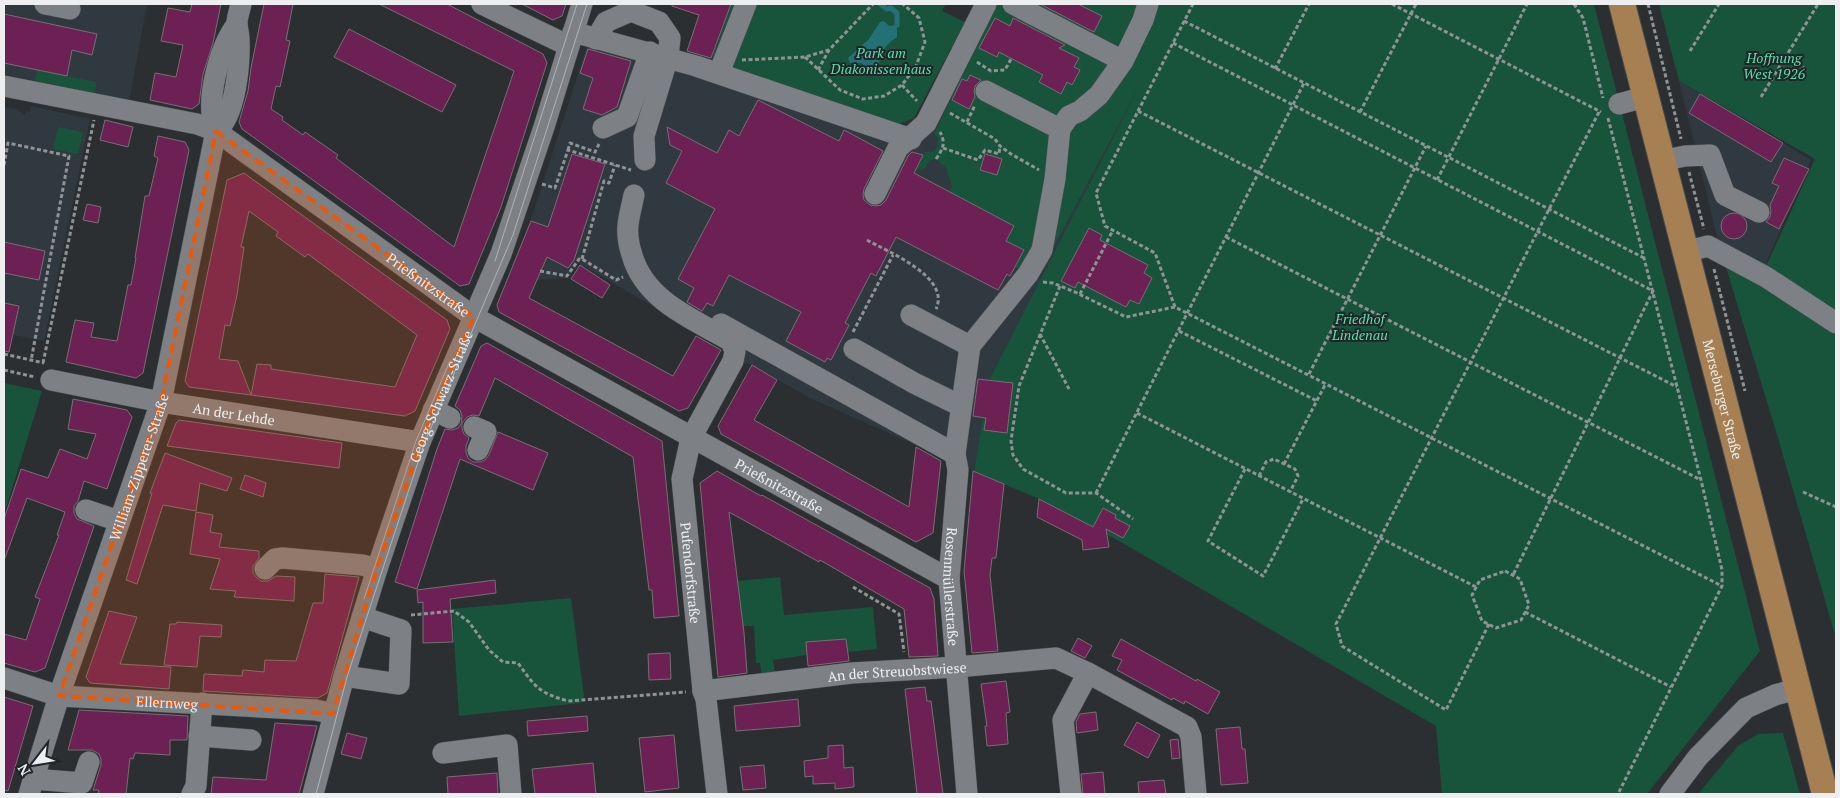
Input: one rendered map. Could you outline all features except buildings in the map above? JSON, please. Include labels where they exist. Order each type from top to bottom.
[{"type":"main road","name":"Merseburger Straße","points":[[1622,4],[1645,97],[1673,158],[1697,249],[1797,688],[1825,794]]},
{"type":"street","points":[[46,4],[70,9]]},
{"type":"street","points":[[482,4],[571,39],[596,39],[659,55],[722,67],[911,139]]},
{"type":"street","name":"Georg-Schwarz-Straße","points":[[313,794],[344,676],[377,569],[420,442],[442,414],[474,316],[502,254],[582,4]]},
{"type":"street","points":[[722,67],[746,4]]},
{"type":"street","points":[[875,194],[898,148],[911,139],[926,123],[986,4]]},
{"type":"street","points":[[1013,4],[1123,61]]},
{"type":"street","points":[[920,319],[970,346],[1028,274],[1042,250],[1055,179],[1060,129],[1069,116],[1080,111],[1099,94],[1123,61],[1143,20],[1148,4]]},
{"type":"street","points":[[596,39],[606,22],[631,11],[659,22],[670,38],[659,55],[627,117],[600,136]]},
{"type":"street","name":"William-Zipperer-Straße","points":[[31,787],[59,696],[161,402],[216,131],[211,112],[215,79],[230,32],[239,14]]},
{"type":"street","points":[[639,165],[659,55]]},
{"type":"street","name":"Prießnitzstraße","points":[[4,86],[197,124],[216,131],[474,316],[691,438],[949,579]]},
{"type":"street","points":[[986,91],[1060,129]]},
{"type":"street","points":[[1611,103],[1645,97]]},
{"type":"street","points":[[1673,158],[1710,155],[1725,195],[1759,212]]},
{"type":"street","points":[[634,195],[628,226],[629,246],[638,272]]},
{"type":"street","points":[[1697,249],[1766,277],[1836,323]]},
{"type":"street","name":"Pufendorfstraße","points":[[638,272],[654,294],[731,342],[735,351],[733,361],[691,438],[682,479],[703,691],[706,699],[717,794]]},
{"type":"street","points":[[705,315],[956,462]]},
{"type":"street","points":[[851,344],[914,383],[961,406]]},
{"type":"street","name":"Rosenmüllerstraße","points":[[967,794],[949,579],[961,406],[970,346]]},
{"type":"street","name":"An der Lehde","points":[[47,372],[161,402],[420,442]]},
{"type":"street","points":[[474,427],[486,432],[478,450]]},
{"type":"street","points":[[86,510],[119,521]]},
{"type":"street","points":[[265,570],[276,559],[283,558],[362,565],[377,569]]},
{"type":"street","points":[[344,676],[399,684],[401,630],[362,617]]},
{"type":"street","name":"An der Streuobstwiese","points":[[703,691],[852,673],[957,667],[1056,658],[1088,673],[1187,727],[1191,737],[1196,794]]},
{"type":"street","points":[[1071,794],[1064,720],[1088,673]]},
{"type":"street","name":"Ellernweg","points":[[4,678],[59,696],[316,710],[334,714]]},
{"type":"street","points":[[1670,794],[1698,757],[1746,708],[1775,695],[1797,688]]},
{"type":"street","points":[[192,794],[196,786],[202,703]]},
{"type":"street","points":[[199,736],[251,740]]},
{"type":"street","points":[[443,752],[507,745],[511,794]]},
{"type":"street","points":[[31,787],[82,783],[89,762]]},
{"type":"path","points":[[818,70],[829,50],[874,4]]},
{"type":"path","points":[[805,57],[840,90],[863,99],[884,96],[902,85],[916,66],[926,42],[919,18],[903,4]]},
{"type":"path","points":[[1175,307],[1155,254],[1105,226],[1096,193],[1193,4]]},
{"type":"path","points":[[1276,69],[1309,4]]},
{"type":"path","points":[[1392,4],[1599,112],[1606,111],[1701,480],[1722,570],[1722,586],[1618,792]]},
{"type":"path","points":[[1360,112],[1416,4]]},
{"type":"path","points":[[1437,180],[1528,4]]},
{"type":"path","points":[[1574,4],[1583,18],[1611,103]]},
{"type":"path","points":[[1648,4],[1673,158],[1697,249]]},
{"type":"path","points":[[1690,51],[1719,4]]},
{"type":"path","points":[[1761,97],[1818,4]]},
{"type":"path","points":[[1184,21],[1644,259]]},
{"type":"path","points":[[1173,44],[1653,291]]},
{"type":"path","points":[[722,67],[805,57],[829,50]]},
{"type":"path","points":[[961,53],[992,71],[1005,70],[1011,59]]},
{"type":"path","points":[[1786,57],[1807,70]]},
{"type":"path","points":[[1096,493],[1304,83]]},
{"type":"path","points":[[935,104],[995,139],[1000,146],[1055,179]]},
{"type":"path","points":[[4,370],[47,372],[98,105]]},
{"type":"path","points":[[1138,111],[1677,387]]},
{"type":"path","points":[[1489,624],[1446,710],[1342,646],[1336,624],[1599,112]]},
{"type":"path","points":[[926,123],[940,133],[944,140],[943,148],[936,159]]},
{"type":"path","points":[[555,188],[570,143],[595,152],[600,136]]},
{"type":"path","points":[[4,165],[8,143],[69,156],[31,361]]},
{"type":"path","points":[[943,148],[978,160],[986,150],[999,154],[1000,146]]},
{"type":"path","points":[[1308,374],[1426,146]]},
{"type":"path","points":[[568,150],[614,165],[639,165]]},
{"type":"path","points":[[582,259],[604,181],[609,183],[614,165]]},
{"type":"path","points":[[1080,294],[1113,230]]},
{"type":"path","points":[[1226,237],[1701,480]]},
{"type":"path","points":[[867,240],[921,270],[934,284],[939,303],[920,319]]},
{"type":"path","points":[[851,344],[893,255]]},
{"type":"path","points":[[540,271],[567,276],[578,259],[582,259],[616,280],[638,272]]},
{"type":"path","points":[[1028,274],[1038,281],[1060,286],[1080,294],[1126,317],[1175,307],[1722,586]]},
{"type":"path","points":[[1060,286],[1018,386],[1011,441],[1012,455],[1023,468],[1066,493],[1096,493],[1133,520]]},
{"type":"path","points":[[1513,575],[1653,291]]},
{"type":"path","points":[[1179,331],[1317,401]]},
{"type":"path","points":[[1040,334],[1069,389]]},
{"type":"path","points":[[1284,464],[1326,383]]},
{"type":"path","points":[[1137,413],[1476,587]]},
{"type":"path","points":[[1259,476],[1266,462],[1274,459],[1295,469],[1298,476],[1290,492]]},
{"type":"path","points":[[1245,469],[1208,540],[1263,576],[1303,499]]},
{"type":"path","points":[[1803,492],[1836,507]]},
{"type":"path","points":[[1505,571],[1513,575],[1520,579],[1529,605],[1521,620],[1496,628],[1482,621],[1472,595],[1480,580],[1505,571]]},
{"type":"path","points":[[854,588],[900,614],[906,670]]},
{"type":"path","points":[[409,616],[454,611],[469,622],[489,650],[503,662],[518,663],[534,686],[549,696],[568,701],[703,691]]},
{"type":"path","points":[[1525,612],[1671,687]]},
{"type":"highlighted area","points":[[216,131],[474,317],[433,410],[377,569],[333,714],[59,696],[161,402]]},
{"type":"shaded area","points":[[4,4],[147,4],[129,102],[4,74]]},
{"type":"shaded area","points":[[992,4],[1182,4],[989,380],[974,471],[810,398],[752,365],[733,361],[724,348],[579,263],[568,278],[536,280],[527,232],[590,37],[917,147]]},
{"type":"shaded area","points":[[1679,81],[1811,160],[1766,263],[1718,241]]},
{"type":"shaded area","points":[[31,106],[90,119],[44,341],[4,333],[4,107],[17,109],[25,115],[26,111],[30,112]]},
{"type":"green space","name":"Park am Diakonissenhaus","points":[[731,4],[946,4],[942,11],[965,22],[914,118],[897,125],[710,64]]},
{"type":"green space","name":"Friedhof Lindenau","points":[[997,4],[1594,4],[1760,651],[1647,794],[1442,794],[1436,726],[1121,542],[1039,499],[974,471],[989,380],[1141,83],[1036,280],[1015,267],[1023,250],[1006,241],[1014,226],[948,192],[952,187],[946,168],[936,159],[929,161],[925,168],[914,171],[925,152],[933,152],[937,147],[938,137],[934,134]]},
{"type":"green space","name":"Hoffnung West 1926","points":[[1659,4],[1836,4],[1836,638],[1718,241],[1767,264],[1815,159],[1679,81]]},
{"type":"green space","points":[[37,70],[96,82],[95,94],[35,81]]},
{"type":"green space","points":[[58,127],[83,132],[78,154],[53,149]]},
{"type":"green space","points":[[4,383],[42,391],[4,515]]},
{"type":"green space","points":[[780,577],[784,615],[873,607],[877,649],[848,652],[846,639],[806,642],[807,655],[773,660],[775,675],[762,677],[760,663],[756,663],[754,626],[743,626],[737,581]]},
{"type":"green space","points":[[571,598],[584,696],[581,703],[459,716],[452,609]]},
{"type":"green space","points":[[1783,733],[1800,794],[1698,794],[1738,746],[1758,734]]},
{"type":"water","points":[[884,21],[889,26],[897,25],[897,37],[884,50],[878,68],[872,71],[861,63],[850,63],[848,58],[869,39],[880,22]]},
{"type":"waterway","points":[[880,4],[887,9],[891,8],[897,13],[897,25]]},
{"type":"tram line","points":[[495,261],[577,4]]},
{"type":"tram line","points":[[316,794],[347,677],[424,444],[513,235],[587,4]]},
{"type":"tram line","points":[[364,599],[416,441],[450,361]]}]
